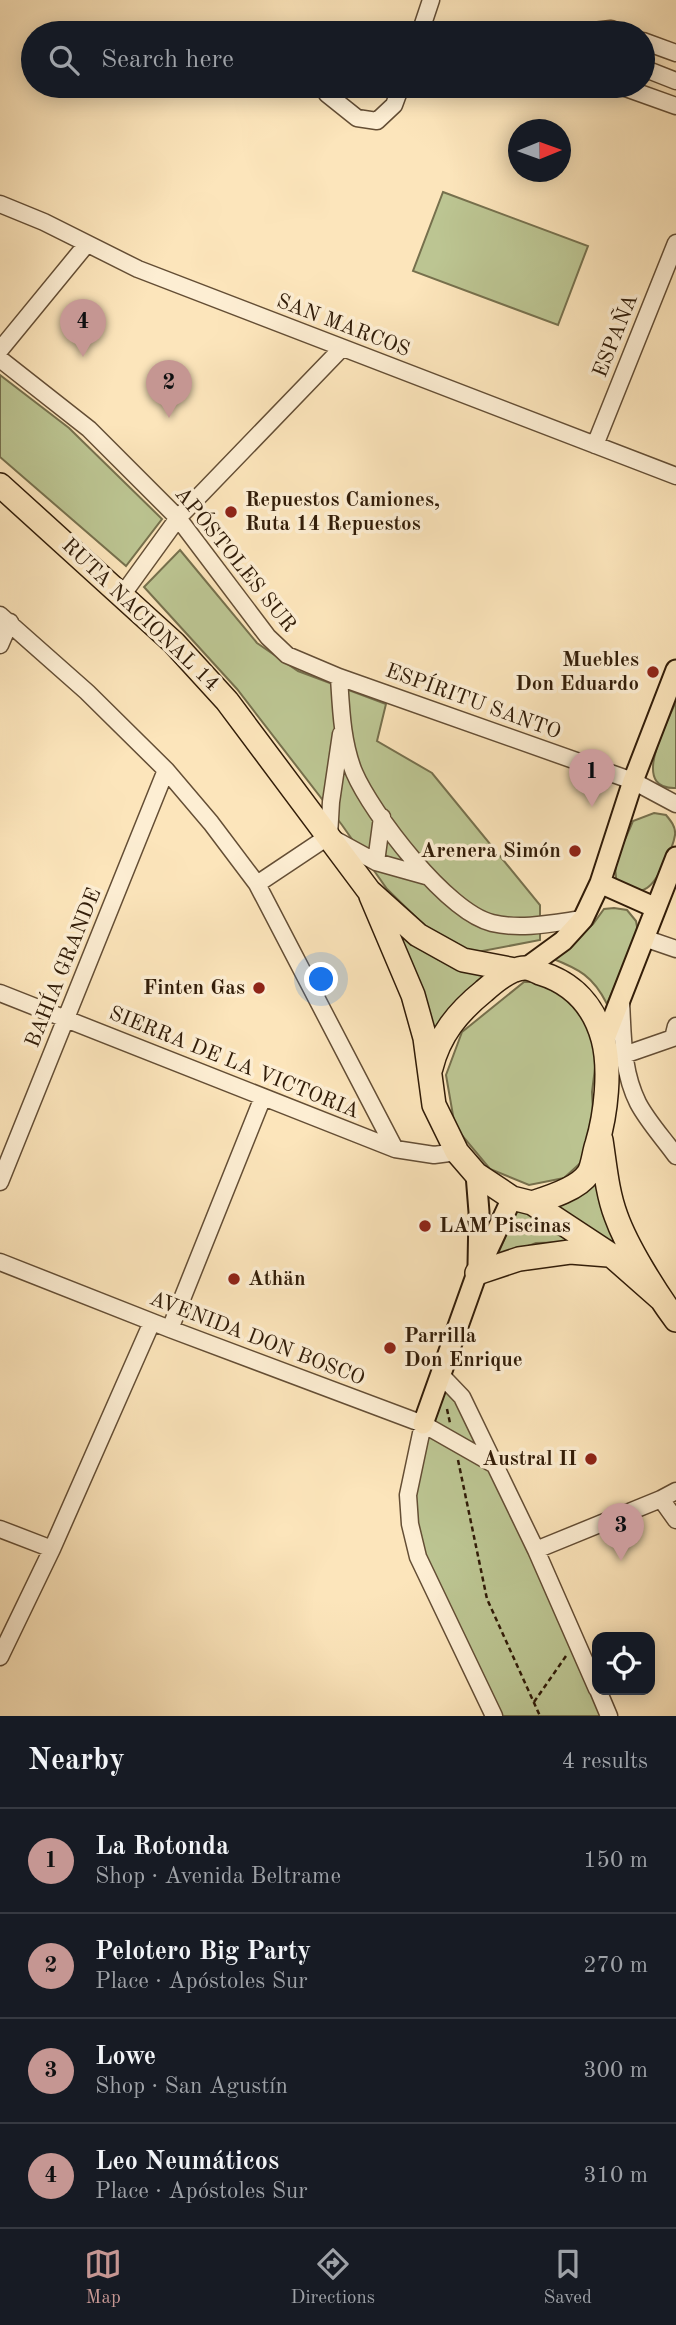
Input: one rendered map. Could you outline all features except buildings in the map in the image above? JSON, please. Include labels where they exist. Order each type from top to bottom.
[{"type":"highway","name":"RUTA NACIONAL 14","points":[[0,485],[123,594],[228,701],[369,891],[418,935],[463,960],[554,977],[579,993],[595,1014],[604,1041],[607,1092],[600,1134],[588,1174],[563,1193],[522,1201]]},
{"type":"highway","name":"RUTA NACIONAL 14","points":[[369,891],[413,995],[425,1038],[435,1105],[457,1152],[476,1174],[611,1255],[661,1299]]},
{"type":"highway","points":[[429,1078],[435,1050],[447,1029],[468,1004],[493,984],[521,969]]},
{"type":"highway","name":"RUTA NACIONAL 14","points":[[600,1134],[616,1217],[661,1299],[676,1320]]},
{"type":"highway","points":[[477,1273],[519,1258],[570,1252],[611,1255]]},
{"type":"main road","points":[[521,969],[563,941],[583,919],[600,883],[633,781],[676,670]]},
{"type":"main road","points":[[604,1041],[676,857]]},
{"type":"main road","points":[[600,883],[656,908]]},
{"type":"main road","points":[[476,1174],[479,1212],[477,1273]]},
{"type":"main road","points":[[424,1424],[477,1273],[522,1201]]},
{"type":"street","points":[[424,21],[431,0]]},
{"type":"street","points":[[655,45],[676,53]]},
{"type":"street","points":[[655,73],[676,81]]},
{"type":"street","points":[[332,98],[357,118],[377,121],[394,105],[397,98]]},
{"type":"street","points":[[654,98],[676,106]]},
{"type":"street","name":"SAN MARCOS","points":[[0,204],[44,222],[138,269],[676,476]]},
{"type":"street","name":"ESPAÑA","points":[[595,445],[672,262],[676,243]]},
{"type":"street","points":[[0,350],[86,245]]},
{"type":"street","points":[[123,594],[178,518],[342,348]]},
{"type":"street","name":"APÓSTOLES SUR","points":[[0,359],[89,429],[178,518],[268,637],[287,655],[339,677]]},
{"type":"street","points":[[0,645],[5,618]]},
{"type":"street","points":[[5,618],[87,692],[166,770],[211,823],[257,884],[395,1149]]},
{"type":"street","points":[[329,836],[342,726],[339,677]]},
{"type":"street","name":"ESPÍRITU SANTO","points":[[339,677],[633,781],[676,804]]},
{"type":"street","points":[[342,726],[354,770],[382,817],[426,876],[471,915],[493,923],[535,925],[583,919]]},
{"type":"street","name":"BAHÍA GRANDE","points":[[0,1182],[166,770]]},
{"type":"street","points":[[376,862],[382,817]]},
{"type":"street","points":[[329,836],[376,862],[426,876]]},
{"type":"street","points":[[257,884],[329,836]]},
{"type":"street","points":[[645,938],[676,949]]},
{"type":"street","name":"SIERRA DE LA VICTORIA","points":[[0,993],[395,1149],[434,1155],[457,1152]]},
{"type":"street","points":[[621,999],[627,1073],[639,1104],[676,1156]]},
{"type":"street","points":[[624,1055],[673,1038],[676,1026]]},
{"type":"street","points":[[170,1329],[263,1097]]},
{"type":"street","name":"AVENIDA DON BOSCO","points":[[0,1262],[424,1424],[495,1465]]},
{"type":"street","points":[[0,1657],[52,1549],[152,1322]]},
{"type":"street","points":[[441,1375],[462,1397],[536,1550],[592,1676]]},
{"type":"street","points":[[424,1424],[408,1496],[410,1524],[418,1556],[494,1716]]},
{"type":"street","points":[[536,1550],[669,1495],[676,1520]]},
{"type":"street","points":[[0,1529],[52,1549]]},
{"type":"street","points":[[600,1695],[609,1716]]},
{"type":"path","points":[[441,1375],[487,1599],[540,1716]]},
{"type":"path","points":[[534,1702],[576,1641]]},
{"type":"green space","points":[[443,192],[588,246],[558,325],[413,271]]},
{"type":"green space","points":[[0,375],[69,428],[162,519],[126,566],[0,457]]},
{"type":"green space","points":[[180,550],[257,643],[298,671],[386,704],[377,741],[432,773],[540,905],[540,940],[472,953],[430,931],[387,889],[342,825],[237,689],[144,587]]},
{"type":"green space","points":[[676,701],[676,788],[662,786],[655,778],[653,767],[660,739]]},
{"type":"green space","points":[[654,813],[666,815],[671,822],[675,832],[674,841],[664,865],[650,886],[638,891],[632,890],[618,884],[617,860],[633,821]]},
{"type":"green space","points":[[604,909],[627,910],[636,921],[638,932],[607,1004],[591,980],[570,966],[551,958],[593,924]]},
{"type":"green space","points":[[395,931],[439,960],[500,971],[434,1038]]},
{"type":"green space","points":[[524,982],[548,982],[579,998],[598,1044],[592,1092],[594,1132],[587,1157],[564,1178],[529,1185],[490,1169],[455,1127],[446,1075],[462,1032]]},
{"type":"green space","points":[[603,1170],[618,1257],[547,1206]]},
{"type":"green space","points":[[519,1206],[577,1242],[536,1243],[496,1258]]},
{"type":"green space","points":[[441,1375],[462,1397],[592,1679],[592,1695],[599,1695],[609,1716],[494,1716],[410,1524]]},
{"type":"place","name":"Leo Neumáticos","points":[[83,357]]},
{"type":"place","name":"Pelotero Big Party","points":[[169,418]]},
{"type":"place","name":"Repuestos Camiones, Ruta 14 Repuestos","points":[[231,512]]},
{"type":"place","name":"Muebles Don Eduardo","points":[[653,672]]},
{"type":"place","name":"La Rotonda","points":[[592,807]]},
{"type":"place","name":"Arenera Simón","points":[[575,851]]},
{"type":"place","name":"Finten Gas","points":[[259,988]]},
{"type":"place","name":"LAM Piscinas","points":[[425,1226]]},
{"type":"place","name":"Athän","points":[[234,1279]]},
{"type":"place","name":"Parrilla Don Enrique","points":[[390,1348]]},
{"type":"place","name":"Austral II","points":[[591,1459]]},
{"type":"place","name":"Lowe","points":[[621,1561]]}]
